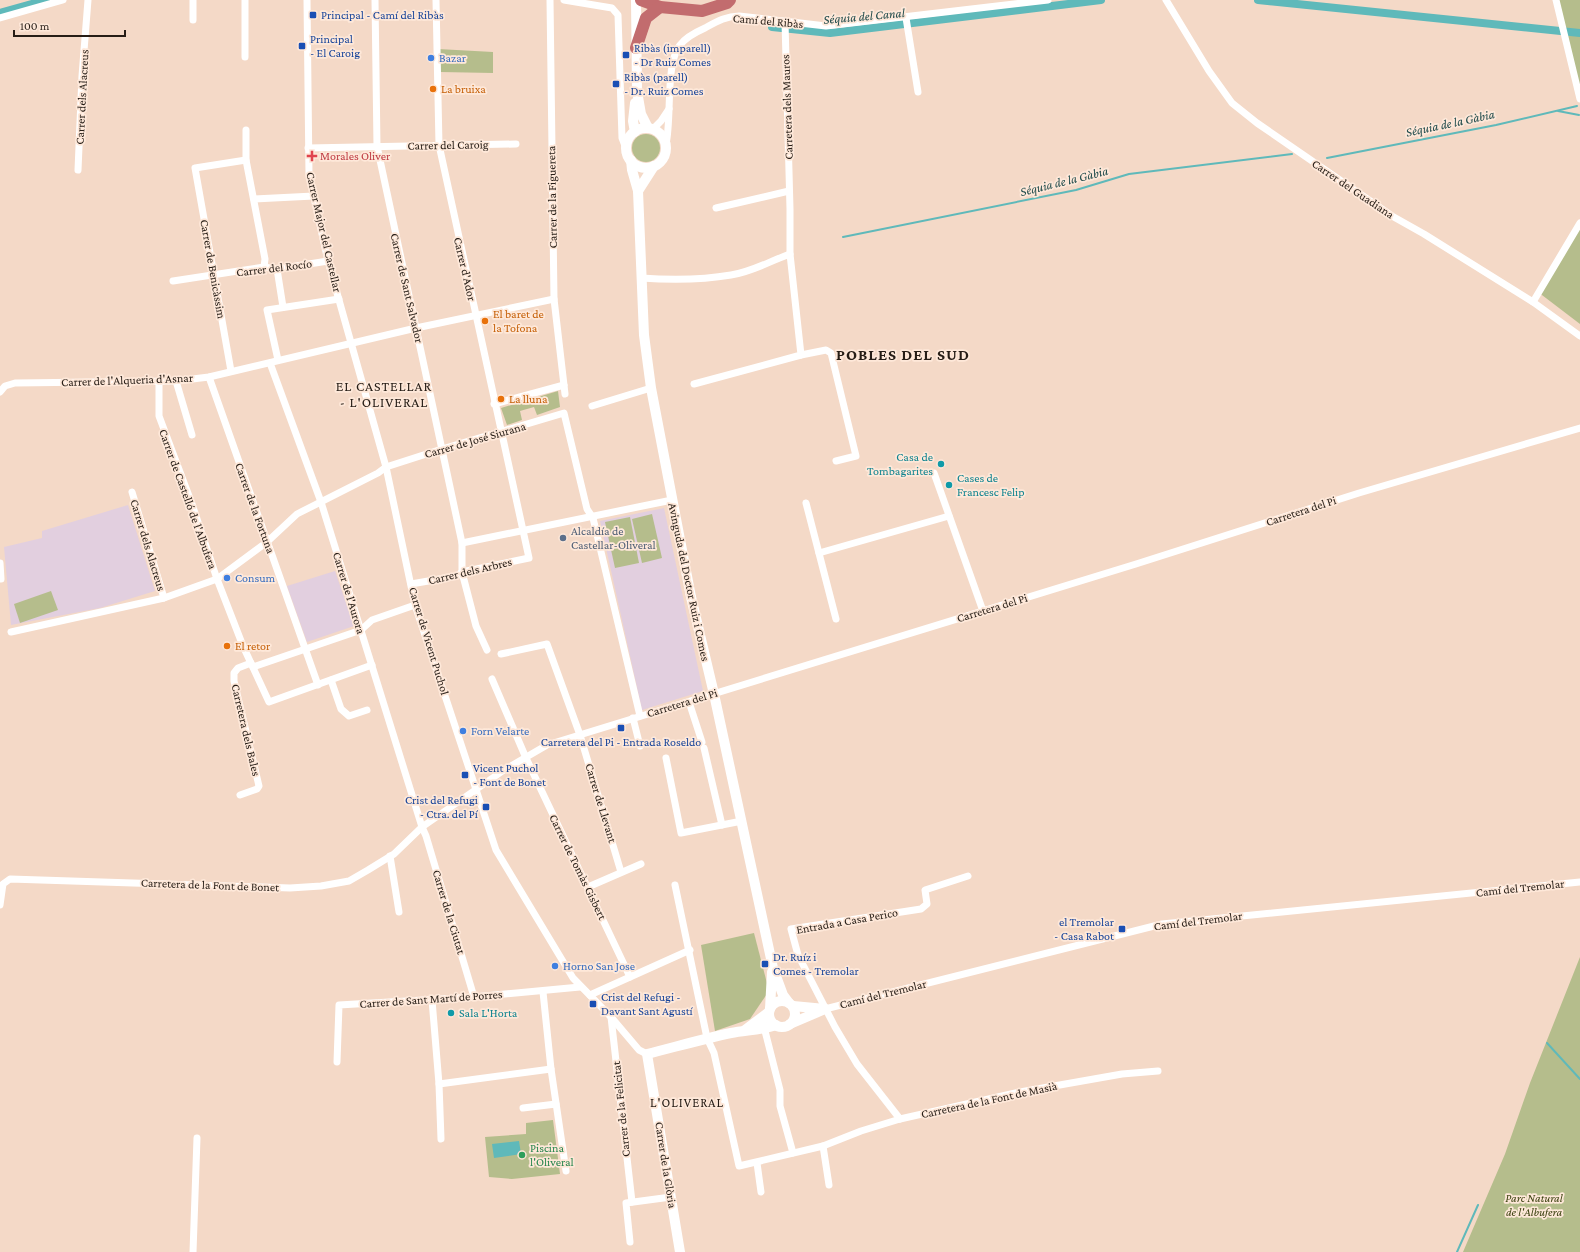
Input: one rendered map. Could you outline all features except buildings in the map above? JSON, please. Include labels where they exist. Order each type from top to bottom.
[{"type":"highway","points":[[641,0],[645,3],[660,7],[702,11],[727,3],[730,0]]},
{"type":"highway","points":[[636,48],[646,18],[660,7]]},
{"type":"street","points":[[0,18],[63,0]]},
{"type":"street","name":"Carrer dels Alacreus","points":[[78,170],[82,76],[88,0]]},
{"type":"street","points":[[193,0],[193,20]]},
{"type":"street","points":[[245,0],[245,57]]},
{"type":"street","name":"Carrer Major del Castellar","points":[[307,0],[309,175],[328,261],[386,467]]},
{"type":"street","name":"Carrer de Sant Salvador","points":[[375,0],[377,146],[462,543],[462,572],[476,626],[487,650]]},
{"type":"street","name":"Carrer d'Ador","points":[[436,0],[439,145],[494,404],[529,558]]},
{"type":"street","name":"Carrer de la Figuereta","points":[[550,0],[554,299],[565,394]]},
{"type":"street","points":[[564,0],[606,6],[616,11],[620,21],[622,138],[631,160],[644,168],[654,166]]},
{"type":"street","points":[[634,132],[633,121],[637,91],[636,0]]},
{"type":"street","name":"Camí del Ribàs","points":[[666,144],[673,57],[680,45],[690,36],[733,16],[826,26],[906,18],[1048,0]]},
{"type":"street","name":"Carrer del Guadiana","points":[[1166,0],[1209,71],[1232,103],[1239,109],[1392,216],[1424,234],[1533,302],[1580,336]]},
{"type":"street","points":[[1556,0],[1580,99]]},
{"type":"street","points":[[906,18],[918,92]]},
{"type":"street","name":"Carretera dels Mauros","points":[[785,22],[784,32],[788,98],[790,254],[801,355]]},
{"type":"street","points":[[637,91],[641,114],[650,128],[662,135],[666,144],[662,160],[654,166],[638,191]]},
{"type":"street","points":[[621,102],[626,108],[630,108],[636,102]]},
{"type":"street","points":[[621,102],[625,115],[634,132]]},
{"type":"street","points":[[627,151],[628,140],[634,132],[650,128],[661,122],[670,107]]},
{"type":"street","points":[[246,130],[246,160],[265,259],[264,267]]},
{"type":"street","name":"Carrer del Caroig","points":[[308,148],[516,144]]},
{"type":"street","name":"Carrer de Benicàssim","points":[[231,371],[195,168],[246,160]]},
{"type":"street","name":"Avinguda del Doctor Ruiz i Comes","points":[[631,160],[638,191],[644,335],[650,388],[691,597],[742,821],[772,968],[783,995],[791,1005]]},
{"type":"street","points":[[716,208],[789,191]]},
{"type":"street","points":[[254,199],[314,196]]},
{"type":"street","points":[[1533,302],[1580,223]]},
{"type":"street","points":[[641,278],[668,280],[732,275],[753,269],[790,254]]},
{"type":"street","name":"Carrer del Rocío","points":[[173,282],[264,267],[277,269],[328,261]]},
{"type":"street","points":[[277,269],[283,307]]},
{"type":"street","points":[[278,360],[267,310],[339,299]]},
{"type":"street","name":"Carrer de l'Alqueria d'Asnar","points":[[0,392],[5,386],[15,383],[176,381],[209,376],[416,328],[554,299]]},
{"type":"street","points":[[694,384],[801,355],[826,350],[831,353],[856,456],[836,461]]},
{"type":"street","name":"Carrer de l'Aurora","points":[[270,362],[321,502],[422,827]]},
{"type":"street","name":"Carrer de la Fortuna","points":[[209,376],[318,685]]},
{"type":"street","name":"Carrer de Castelló de l'Albufera","points":[[159,381],[159,416],[218,579],[252,665],[269,702],[318,685]]},
{"type":"street","points":[[176,381],[192,435]]},
{"type":"street","points":[[494,404],[564,385]]},
{"type":"street","points":[[592,406],[650,388]]},
{"type":"street","name":"Carrer de José Siurana","points":[[11,632],[164,598],[218,579],[267,542],[298,514],[378,473],[386,467],[564,413],[587,509],[593,518]]},
{"type":"street","name":"Carretera del Pi","points":[[422,827],[475,790],[547,745],[983,611],[1359,493],[1580,428]]},
{"type":"street","name":"Carrer de Vicent Puchol","points":[[386,467],[415,605],[496,850],[580,987],[590,995],[611,1017],[639,1050],[647,1054]]},
{"type":"street","points":[[934,473],[983,611]]},
{"type":"street","name":"Carrer dels Alacreus","points":[[132,492],[164,598]]},
{"type":"street","points":[[462,543],[593,518],[672,500]]},
{"type":"street","points":[[806,503],[836,619]]},
{"type":"street","points":[[819,553],[949,516]]},
{"type":"street","points":[[593,518],[640,716]]},
{"type":"street","name":"Carrer dels Arbres","points":[[411,584],[457,576],[462,572],[529,558]]},
{"type":"street","points":[[0,563],[1,579]]},
{"type":"street","name":"Carretera dels Bales","points":[[240,795],[257,789],[259,786],[234,681],[234,673],[238,668],[306,649],[361,630],[372,620],[415,605]]},
{"type":"street","name":"Carrer de Llevant","points":[[501,654],[547,644],[580,735],[621,872]]},
{"type":"street","points":[[318,685],[372,665]]},
{"type":"street","name":"Carrer de Tomàs Gisbert","points":[[492,679],[526,758],[630,977]]},
{"type":"street","points":[[331,680],[341,709],[349,716],[367,710]]},
{"type":"street","points":[[689,702],[703,745],[722,825]]},
{"type":"street","points":[[633,718],[640,746]]},
{"type":"street","points":[[666,758],[681,833],[742,821]]},
{"type":"street","name":"Carretera de la Font de Bonet","points":[[0,905],[3,884],[10,879],[306,888],[349,881],[390,856],[422,827]]},
{"type":"street","name":"Carrer de la Ciutat","points":[[422,827],[474,997]]},
{"type":"street","points":[[390,856],[399,912]]},
{"type":"street","points":[[588,887],[641,864]]},
{"type":"street","name":"Entrada a Casa Perico","points":[[825,1009],[798,955],[791,929],[921,909],[927,904],[925,890],[968,876]]},
{"type":"street","name":"Camí del Tremolar","points":[[790,1024],[825,1009],[1162,924],[1580,882]]},
{"type":"street","points":[[675,885],[690,950],[707,1038]]},
{"type":"street","points":[[590,995],[690,950]]},
{"type":"street","name":"Avinguda del Doctor Ruiz i Comes","points":[[772,968],[765,1030],[780,1090],[780,1106],[793,1153]]},
{"type":"street","name":"Carrer de Sant Martí de Porres","points":[[337,1062],[339,1005],[543,992],[580,987]]},
{"type":"street","points":[[543,992],[551,1069],[566,1171]]},
{"type":"street","points":[[432,1000],[439,1084],[441,1139]]},
{"type":"street","points":[[647,1054],[707,1038],[745,1030],[765,1030],[776,1025],[786,1026],[790,1024],[795,1016],[791,1005],[780,1001],[776,1002],[767,1013],[745,1030]]},
{"type":"street","name":"Camí del Tremolar","points":[[791,1005],[825,1009]]},
{"type":"street","points":[[825,1009],[857,1064],[900,1118]]},
{"type":"street","points":[[767,1013],[776,1025]]},
{"type":"street","name":"Carrer de la Felicitat","points":[[611,1017],[629,1202],[630,1242]]},
{"type":"street","name":"Carretera de la Font de Masià","points":[[707,1038],[714,1053],[739,1166],[757,1163],[823,1146],[900,1118],[1020,1092],[1122,1074],[1158,1071]]},
{"type":"street","name":"Carrer de la Glòria","points":[[647,1054],[680,1252]]},
{"type":"street","points":[[439,1084],[551,1069]]},
{"type":"street","points":[[523,1108],[556,1104]]},
{"type":"street","points":[[193,1252],[197,1138]]},
{"type":"street","points":[[823,1146],[829,1185]]},
{"type":"street","points":[[757,1163],[761,1192]]},
{"type":"street","points":[[629,1202],[671,1197]]},
{"type":"shaded area","points":[[128,505],[155,591],[100,608],[11,625],[4,547],[42,538],[42,531]]},
{"type":"shaded area","points":[[664,508],[703,691],[642,710],[600,521]]},
{"type":"shaded area","points":[[335,571],[354,626],[307,642],[287,586]]},
{"type":"green space","points":[[1559,0],[1580,0],[1580,91]]},
{"type":"green space","points":[[438,49],[493,52],[493,73],[440,72]]},
{"type":"green space","points":[[646,134],[652,135],[656,138],[659,142],[659,154],[656,158],[652,161],[646,162],[640,161],[636,158],[633,154],[632,148],[633,142],[636,138],[640,135]]},
{"type":"green space","points":[[1580,225],[1580,324],[1538,292]]},
{"type":"green space","points":[[558,391],[560,407],[537,415],[534,407],[520,411],[522,420],[507,425],[501,408]]},
{"type":"green space","points":[[652,514],[662,558],[642,563],[632,519]]},
{"type":"green space","points":[[630,517],[639,563],[615,568],[605,522]]},
{"type":"green space","points":[[51,591],[58,610],[20,623],[14,604]]},
{"type":"green space","points":[[754,933],[769,991],[750,1019],[715,1031],[701,945]]},
{"type":"green space","name":"Parc Natural de l'Albufera","points":[[1580,957],[1580,1252],[1463,1252],[1505,1154],[1530,1083]]},
{"type":"green space","name":"Piscina l'Oliveral","points":[[553,1120],[560,1174],[512,1179],[489,1177],[485,1137],[526,1134],[526,1123]]},
{"type":"water","points":[[519,1141],[521,1154],[494,1158],[492,1144]]},
{"type":"waterway","points":[[0,12],[40,0]]},
{"type":"waterway","points":[[0,13],[46,0]]},
{"type":"waterway","name":"Séquia del Canal","points":[[772,27],[830,33],[1101,0]]},
{"type":"waterway","name":"Séquia del Canal","points":[[1258,0],[1580,33]]},
{"type":"waterway","name":"Séquia de la Gàbia","points":[[1327,158],[1496,125],[1577,106]]},
{"type":"waterway","points":[[1558,111],[1579,115]]},
{"type":"waterway","name":"Séquia de la Gàbia","points":[[843,237],[1076,190],[1129,174],[1292,154]]},
{"type":"waterway","points":[[1547,1043],[1580,1079]]},
{"type":"waterway","points":[[1457,1252],[1478,1205]]},
{"type":"place","name":"Principal - Camí del Ribàs","points":[[313,15]]},
{"type":"place","name":"Principal - El Caroig","points":[[302,46]]},
{"type":"place","name":"Ribàs (imparell) - Dr Ruiz Comes","points":[[626,55]]},
{"type":"place","name":"Bazar","points":[[431,58]]},
{"type":"place","name":"Ribàs (parell) - Dr. Ruiz Comes","points":[[616,84]]},
{"type":"place","name":"La bruixa","points":[[433,89]]},
{"type":"place","name":"Morales Oliver","points":[[312,156]]},
{"type":"place","name":"El baret de la Tofona","points":[[485,321]]},
{"type":"place","name":"La lluna","points":[[501,399]]},
{"type":"place","name":"Casa de Tombagarites","points":[[941,464]]},
{"type":"place","name":"Cases de Francesc Felip","points":[[949,485]]},
{"type":"place","name":"Alcaldía de Castellar-Oliveral","points":[[563,538]]},
{"type":"place","name":"Consum","points":[[227,578]]},
{"type":"place","name":"El retor","points":[[227,646]]},
{"type":"place","name":"Carretera del Pi - Entrada Roseldo","points":[[621,728]]},
{"type":"place","name":"Forn Velarte","points":[[463,731]]},
{"type":"place","name":"Vicent Puchol - Font de Bonet","points":[[465,775]]},
{"type":"place","name":"Crist del Refugi - Ctra. del Pí","points":[[486,807]]},
{"type":"place","name":"el Tremolar - Casa Rabot","points":[[1122,929]]},
{"type":"place","name":"Dr. Ruíz i Comes - Tremolar","points":[[765,964]]},
{"type":"place","name":"Horno San Jose","points":[[555,966]]},
{"type":"place","name":"Crist del Refugi - Davant Sant Agustí","points":[[593,1004]]},
{"type":"place","name":"Sala L'Horta","points":[[451,1013]]},
{"type":"place","name":"Piscina l'Oliveral","points":[[522,1155]]},
{"type":"district","name":"POBLES DEL SUD","points":[[903,354]]},
{"type":"district","name":"EL CASTELLAR - L'OLIVERAL","points":[[384,394]]},
{"type":"district","name":"L'OLIVERAL","points":[[687,1102]]}]
